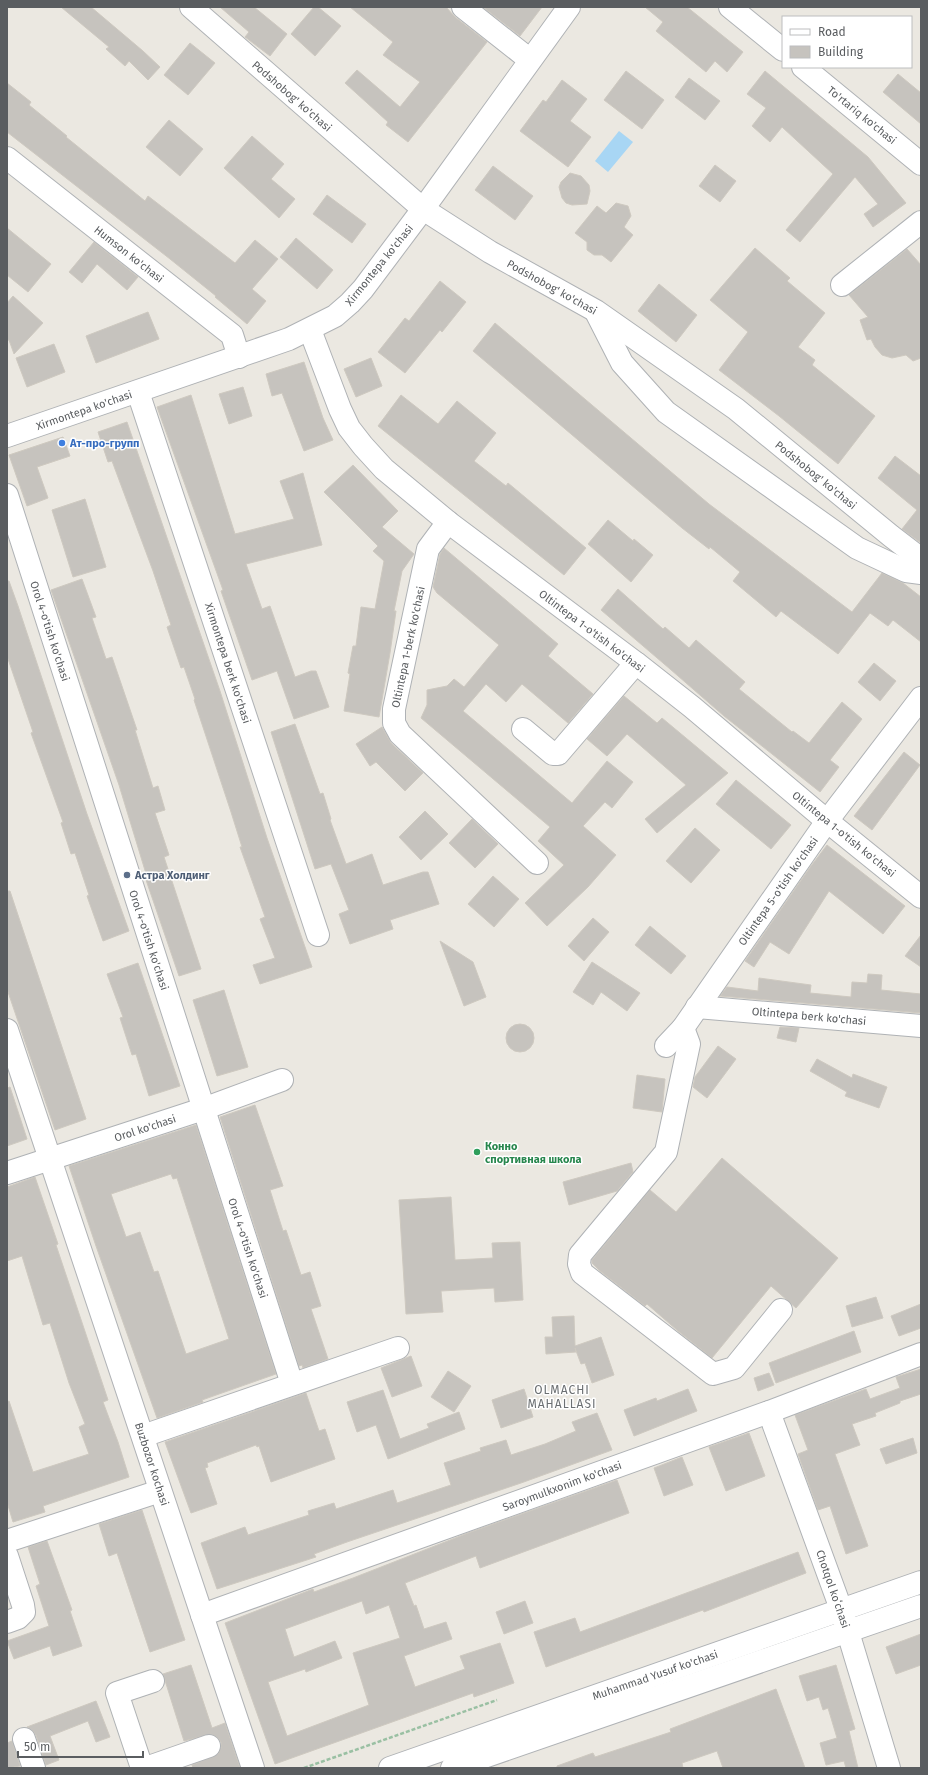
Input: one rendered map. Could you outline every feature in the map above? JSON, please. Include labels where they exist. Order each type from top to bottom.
[{"type":"street","name":"Podshobog' ko'chasi","points":[[191,7],[423,209],[490,252],[596,311],[736,409],[921,559]]},
{"type":"street","points":[[462,7],[530,60]]},
{"type":"street","name":"Xirmontepa ko'chasi","points":[[8,434],[240,357],[310,330],[335,316],[356,297],[423,209],[569,7]]},
{"type":"street","points":[[730,7],[782,49]]},
{"type":"street","name":"To'rtariq ko'chasi","points":[[804,68],[921,164]]},
{"type":"street","name":"Humson ko'chasi","points":[[7,158],[232,335],[240,357]]},
{"type":"street","points":[[842,285],[921,222]]},
{"type":"street","points":[[596,311],[622,363],[666,412],[858,548],[906,571],[921,573]]},
{"type":"street","name":"Oltintepa 1-o'tish ko'chasi","points":[[310,330],[340,409],[349,428],[384,469],[448,522],[636,663],[692,707],[827,821],[921,897]]},
{"type":"street","name":"Xirmontepa berk ko'chasi","points":[[138,392],[318,935]]},
{"type":"street","name":"Orol 4-o'tish ko'chasi","points":[[7,495],[292,1384]]},
{"type":"street","name":"Oltintepa 1-berk ko'chasi","points":[[448,522],[428,549],[394,709],[394,723],[400,734],[537,863]]},
{"type":"street","points":[[523,729],[553,754],[558,754],[636,663]]},
{"type":"street","name":"Oltintepa 5-o'tish ko'chasi","points":[[666,1046],[684,1028],[697,1007],[827,821],[921,698]]},
{"type":"street","name":"Oltintepa berk ko'chasi","points":[[697,1007],[921,1026]]},
{"type":"street","points":[[684,1028],[688,1044],[666,1152],[580,1254],[579,1264],[582,1273],[713,1374],[734,1368],[781,1310]]},
{"type":"street","name":"Buzbozor kochasi","points":[[7,1030],[49,1160],[143,1436],[253,1768]]},
{"type":"street","name":"Orol ko'chasi","points":[[7,1173],[203,1109],[282,1080]]},
{"type":"street","points":[[143,1436],[398,1348]]},
{"type":"street","name":"Saroymulkxonim ko'chasi","points":[[202,1615],[769,1412],[921,1354]]},
{"type":"street","name":"Chotqol koʻchasi","points":[[769,1412],[841,1609],[889,1768]]},
{"type":"street","points":[[7,1541],[160,1491]]},
{"type":"street","points":[[7,1556],[24,1605],[24,1612],[12,1620]]},
{"type":"street","name":"Muhammad Yusuf ko'chasi","points":[[390,1768],[921,1582]]},
{"type":"street","name":"Muhammad Yusuf ko'chasi","points":[[452,1768],[921,1606]]},
{"type":"street","points":[[142,1768],[117,1693],[153,1681]]},
{"type":"street","points":[[24,1739],[34,1768]]},
{"type":"street","points":[[146,1768],[209,1746]]},
{"type":"path","points":[[304,1768],[497,1700]]},
{"type":"water","points":[[619,131],[633,142],[608,172],[595,161]]},
{"type":"building","points":[[61,7],[91,7],[160,67],[148,80],[129,61],[125,66],[106,49],[109,47]]},
{"type":"building","points":[[220,7],[254,7],[287,34],[270,56],[245,37],[249,32]]},
{"type":"building","points":[[314,7],[318,7],[341,26],[315,56],[291,34]]},
{"type":"building","points":[[350,7],[446,7],[455,17],[487,42],[408,142],[386,125],[388,122],[345,83],[357,70],[400,107],[420,82],[383,55],[393,42]]},
{"type":"building","points":[[483,7],[542,7],[520,36]]},
{"type":"building","points":[[645,7],[687,7],[743,52],[727,72],[715,61],[706,72],[656,31],[663,22]]},
{"type":"building","points":[[190,43],[215,63],[188,95],[164,75]]},
{"type":"building","points":[[626,71],[664,100],[642,129],[604,100]]},
{"type":"building","points":[[765,71],[868,157],[906,203],[873,227],[864,214],[878,204],[855,177],[800,242],[786,230],[833,174],[782,127],[770,142],[752,126],[766,108],[747,94]]},
{"type":"building","points":[[898,74],[921,93],[921,124],[883,92]]},
{"type":"building","points":[[689,78],[720,101],[705,120],[675,97]]},
{"type":"building","points":[[562,80],[587,99],[570,121],[591,137],[568,167],[520,131],[543,100],[546,102]]},
{"type":"building","points":[[7,83],[31,102],[29,105],[67,136],[66,137],[145,201],[148,196],[235,263],[255,240],[278,259],[252,289],[266,301],[247,324],[215,297],[216,296],[170,259],[7,132]]},
{"type":"building","points":[[169,120],[203,149],[180,176],[146,147]]},
{"type":"building","points":[[252,136],[284,164],[271,179],[295,199],[279,218],[224,168]]},
{"type":"building","points":[[715,165],[736,181],[720,202],[699,186]]},
{"type":"building","points":[[493,166],[533,196],[515,220],[475,190]]},
{"type":"building","points":[[570,173],[581,176],[589,185],[590,191],[587,204],[572,205],[566,203],[562,198],[559,187],[561,182]]},
{"type":"building","points":[[327,195],[366,224],[352,243],[313,214]]},
{"type":"building","points":[[616,203],[628,206],[631,216],[624,227],[633,235],[611,262],[602,255],[594,255],[587,250],[587,242],[575,233],[597,206],[606,213]]},
{"type":"building","points":[[7,228],[51,264],[28,292],[7,275]]},
{"type":"building","points":[[296,238],[333,270],[317,289],[280,257]]},
{"type":"building","points":[[94,242],[138,277],[127,290],[97,264],[82,283],[69,272]]},
{"type":"building","points":[[755,248],[790,278],[787,281],[825,313],[798,347],[815,360],[812,365],[875,416],[838,464],[719,370],[748,332],[710,300]]},
{"type":"building","points":[[907,249],[921,265],[921,358],[913,361],[906,355],[892,358],[882,355],[875,347],[871,339],[867,340],[860,320],[868,317],[849,295]]},
{"type":"building","points":[[440,281],[466,302],[442,332],[440,330],[405,373],[378,352],[405,318],[409,321]]},
{"type":"building","points":[[659,284],[697,315],[676,342],[638,311]]},
{"type":"building","points":[[13,296],[43,323],[14,354],[9,340],[7,340],[7,303]]},
{"type":"building","points":[[148,312],[159,339],[96,363],[86,336]]},
{"type":"building","points":[[495,323],[709,504],[852,612],[882,573],[903,583],[921,597],[921,642],[893,620],[888,626],[870,613],[838,654],[781,611],[776,617],[733,581],[740,572],[710,547],[709,549],[682,528],[473,351]]},
{"type":"building","points":[[54,344],[65,372],[27,387],[16,358]]},
{"type":"building","points":[[371,358],[382,386],[356,397],[344,369]]},
{"type":"building","points":[[304,362],[323,418],[333,440],[304,451],[282,393],[272,396],[266,374]]},
{"type":"building","points":[[243,387],[252,416],[229,424],[219,394]]},
{"type":"building","points":[[191,395],[235,534],[294,519],[280,481],[303,473],[322,545],[246,564],[262,609],[270,606],[295,677],[311,671],[316,671],[329,707],[294,719],[277,671],[252,680],[221,591],[223,590],[157,407]]},
{"type":"building","points":[[401,395],[438,424],[457,401],[496,433],[474,461],[506,486],[508,483],[586,548],[564,575],[378,426]]},
{"type":"building","points":[[127,422],[220,691],[267,838],[312,967],[260,984],[253,965],[275,958],[260,919],[265,917],[240,847],[242,847],[194,700],[195,699],[184,667],[181,668],[167,627],[171,625],[153,571],[112,461],[108,462],[98,432]]},
{"type":"building","points":[[63,437],[70,456],[37,467],[48,498],[27,506],[9,455]]},
{"type":"building","points":[[895,456],[921,476],[921,543],[902,529],[917,510],[878,478]]},
{"type":"building","points":[[353,465],[398,511],[382,527],[414,554],[402,571],[394,611],[396,611],[379,717],[344,711],[350,674],[348,673],[353,646],[356,646],[361,607],[375,609],[384,561],[373,551],[378,546],[324,492]]},
{"type":"building","points":[[85,499],[106,567],[73,577],[52,510]]},
{"type":"building","points":[[608,520],[633,541],[634,539],[653,555],[631,582],[588,544]]},
{"type":"building","points":[[444,548],[558,644],[548,656],[593,694],[568,723],[522,684],[506,702],[486,684],[463,711],[572,803],[607,761],[633,782],[612,808],[605,802],[583,826],[616,855],[588,887],[547,926],[525,903],[564,865],[538,841],[550,827],[421,718],[427,705],[427,690],[447,686],[454,679],[464,687],[499,645],[437,593],[433,587],[440,554]]},
{"type":"building","points":[[82,579],[96,617],[92,618],[106,659],[112,657],[137,730],[135,730],[153,788],[158,786],[165,810],[155,813],[169,855],[164,857],[201,969],[179,976],[145,877],[147,877],[119,785],[51,590]]},
{"type":"building","points":[[7,581],[9,581],[18,606],[87,814],[129,931],[103,941],[87,896],[89,895],[75,853],[71,854],[61,823],[63,822],[31,733],[33,732],[7,656]]},
{"type":"building","points":[[618,589],[663,629],[665,627],[689,648],[696,640],[745,682],[739,689],[792,732],[793,731],[809,743],[842,702],[862,719],[830,760],[839,767],[820,792],[724,716],[601,610]]},
{"type":"building","points":[[874,663],[896,681],[880,701],[858,682]]},
{"type":"building","points":[[624,696],[657,723],[662,718],[728,773],[657,833],[645,819],[686,785],[627,734],[607,756],[587,739]]},
{"type":"building","points":[[295,724],[320,794],[323,793],[331,819],[330,820],[346,864],[372,854],[383,885],[423,872],[428,872],[439,904],[390,920],[393,929],[350,944],[339,914],[349,910],[331,864],[315,869],[271,732]]},
{"type":"building","points":[[382,727],[391,743],[423,773],[405,791],[376,762],[370,766],[356,744]]},
{"type":"building","points":[[904,752],[920,765],[872,830],[854,816]]},
{"type":"building","points":[[736,780],[791,825],[771,849],[716,804]]},
{"type":"building","points":[[425,811],[448,834],[421,860],[399,837]]},
{"type":"building","points":[[472,819],[498,844],[475,868],[449,843]]},
{"type":"building","points":[[695,828],[720,850],[691,883],[666,861]]},
{"type":"building","points":[[827,845],[905,906],[883,934],[829,891],[789,954],[770,942],[754,967],[745,961]]},
{"type":"building","points":[[493,876],[519,899],[494,927],[468,904]]},
{"type":"building","points":[[7,891],[10,891],[86,1119],[55,1130],[7,989]]},
{"type":"building","points":[[593,918],[609,932],[584,961],[568,946]]},
{"type":"building","points":[[650,926],[686,956],[671,974],[635,945]]},
{"type":"building","points":[[921,935],[921,967],[905,956]]},
{"type":"building","points":[[440,941],[473,962],[486,997],[464,1006]]},
{"type":"building","points":[[592,962],[640,993],[627,1011],[601,992],[593,1005],[573,992]]},
{"type":"building","points":[[138,963],[180,1086],[149,1096],[136,1054],[132,1055],[120,1018],[123,1017],[107,974]]},
{"type":"building","points":[[868,974],[882,975],[881,990],[921,994],[921,1013],[720,996],[727,987],[758,991],[759,978],[811,985],[810,993],[851,997],[852,982],[867,983]]},
{"type":"building","points":[[224,990],[248,1067],[217,1076],[193,1000]]},
{"type":"building","points":[[520,1024],[526,1025],[530,1028],[533,1032],[533,1044],[530,1048],[526,1051],[520,1052],[514,1051],[510,1048],[507,1044],[506,1038],[507,1032],[510,1028],[514,1025]]},
{"type":"building","points":[[780,1027],[799,1028],[796,1042],[777,1038]]},
{"type":"building","points":[[718,1046],[736,1059],[707,1098],[693,1087],[695,1077]]},
{"type":"building","points":[[817,1059],[852,1078],[853,1074],[887,1087],[879,1108],[845,1096],[847,1092],[810,1071]]},
{"type":"building","points":[[637,1075],[665,1079],[662,1112],[633,1108]]},
{"type":"building","points":[[10,1087],[27,1139],[7,1146],[7,1088]]},
{"type":"building","points":[[255,1105],[283,1186],[270,1190],[283,1231],[286,1230],[301,1275],[310,1272],[321,1306],[311,1309],[328,1359],[303,1368],[302,1365],[299,1366],[220,1117]]},
{"type":"building","points":[[196,1125],[276,1374],[202,1400],[203,1402],[157,1418],[69,1166]],"holes":[[[171,1174],[173,1179],[177,1178],[229,1339],[186,1354],[158,1271],[154,1272],[140,1232],[126,1237],[111,1194]]]},
{"type":"building","points":[[722,1158],[838,1258],[796,1308],[771,1286],[712,1358],[647,1304],[645,1306],[600,1271],[592,1263],[592,1260],[650,1190],[676,1212]]},
{"type":"building","points":[[631,1163],[633,1172],[617,1191],[569,1205],[563,1182]]},
{"type":"building","points":[[35,1177],[108,1400],[103,1402],[129,1477],[43,1506],[45,1512],[13,1522],[7,1502],[7,1402],[9,1401],[33,1472],[89,1454],[79,1427],[85,1424],[69,1383],[50,1323],[43,1325],[22,1256],[7,1261],[7,1187]]},
{"type":"building","points":[[451,1197],[455,1260],[493,1258],[492,1243],[520,1242],[523,1300],[495,1302],[494,1288],[441,1291],[443,1312],[406,1314],[399,1200]]},
{"type":"building","points":[[876,1297],[883,1318],[852,1327],[846,1306]]},
{"type":"building","points":[[921,1304],[921,1328],[899,1336],[891,1316]]},
{"type":"building","points":[[574,1316],[575,1346],[601,1337],[614,1375],[592,1383],[585,1363],[581,1364],[575,1348],[576,1352],[546,1354],[545,1337],[553,1337],[552,1317]]},
{"type":"building","points":[[854,1331],[861,1352],[776,1383],[769,1363]]},
{"type":"building","points":[[411,1356],[422,1386],[392,1397],[381,1368]]},
{"type":"building","points":[[921,1369],[921,1394],[900,1401],[900,1403],[875,1413],[876,1416],[852,1424],[860,1445],[835,1454],[868,1546],[846,1554],[830,1506],[818,1510],[798,1454],[808,1450],[795,1415],[866,1389],[870,1399],[900,1388],[896,1377]]},
{"type":"building","points":[[448,1371],[471,1386],[454,1412],[431,1397]]},
{"type":"building","points":[[769,1373],[774,1385],[758,1391],[754,1378]]},
{"type":"building","points":[[524,1389],[533,1417],[501,1428],[492,1400]]},
{"type":"building","points":[[688,1389],[697,1411],[634,1436],[624,1410],[656,1398],[657,1401]]},
{"type":"building","points":[[383,1390],[400,1439],[429,1428],[427,1424],[459,1412],[465,1429],[388,1459],[376,1425],[357,1432],[347,1402]]},
{"type":"building","points":[[306,1393],[319,1431],[325,1429],[335,1459],[271,1482],[259,1446],[257,1447],[256,1445],[207,1463],[208,1467],[205,1468],[217,1504],[191,1513],[165,1442]]},
{"type":"building","points":[[597,1413],[612,1450],[314,1554],[316,1557],[217,1589],[201,1543],[245,1527],[248,1535],[309,1515],[308,1511],[334,1503],[336,1509],[393,1490],[397,1503],[451,1485],[444,1463],[481,1451],[480,1448],[506,1440],[511,1455],[545,1444],[576,1431],[572,1422]]},
{"type":"building","points":[[749,1433],[765,1476],[726,1491],[709,1447]]},
{"type":"building","points":[[913,1438],[917,1453],[886,1464],[880,1449]]},
{"type":"building","points":[[682,1457],[693,1485],[664,1496],[654,1468]]},
{"type":"building","points":[[617,1480],[629,1513],[480,1568],[476,1556],[405,1583],[414,1606],[416,1605],[424,1629],[446,1622],[452,1639],[404,1656],[415,1687],[465,1669],[460,1656],[500,1643],[514,1683],[474,1697],[473,1693],[275,1764],[225,1623],[313,1589],[314,1592],[353,1578],[468,1533]],"holes":[[[362,1601],[366,1614],[389,1605],[400,1638],[353,1653],[369,1705],[287,1736],[268,1682],[305,1669],[306,1672],[342,1658],[335,1641],[294,1657],[285,1629]]]},
{"type":"building","points":[[142,1510],[185,1640],[150,1652],[117,1553],[109,1556],[99,1524]]},
{"type":"building","points":[[47,1541],[72,1610],[70,1611],[82,1646],[53,1656],[50,1646],[14,1659],[7,1641],[49,1626],[36,1586],[40,1584],[28,1547]]},
{"type":"building","points":[[798,1552],[806,1573],[704,1612],[703,1610],[546,1667],[534,1632],[575,1618],[580,1632]]},
{"type":"building","points":[[525,1601],[533,1623],[504,1634],[496,1612]]},
{"type":"building","points":[[921,1634],[921,1665],[896,1674],[886,1647]]},
{"type":"building","points":[[191,1665],[212,1728],[225,1723],[240,1768],[193,1768],[192,1765],[218,1754],[221,1748],[221,1742],[217,1737],[211,1734],[184,1741],[163,1674]]},
{"type":"building","points":[[836,1665],[855,1729],[849,1731],[858,1768],[846,1768],[844,1761],[826,1765],[820,1743],[837,1738],[828,1708],[823,1710],[819,1697],[807,1701],[799,1676]]},
{"type":"building","points":[[776,1689],[805,1768],[723,1768],[717,1751],[682,1763],[683,1768],[557,1768],[557,1766],[593,1753],[595,1757],[671,1732],[670,1729]]},
{"type":"building","points":[[96,1701],[110,1737],[96,1742],[88,1721],[50,1736],[59,1760],[46,1765],[36,1735],[27,1727]]},
{"type":"building","points":[[12,1741],[20,1766],[7,1768],[7,1743]]},
{"type":"place","name":"Ат-про-групп","points":[[62,443]]},
{"type":"place","name":"Астра Холдинг","points":[[127,875]]},
{"type":"place","name":"Конно спортивная школа","points":[[477,1152]]},
{"type":"district","name":"OLMACHI MAHALLASI","points":[[562,1397]]}]
